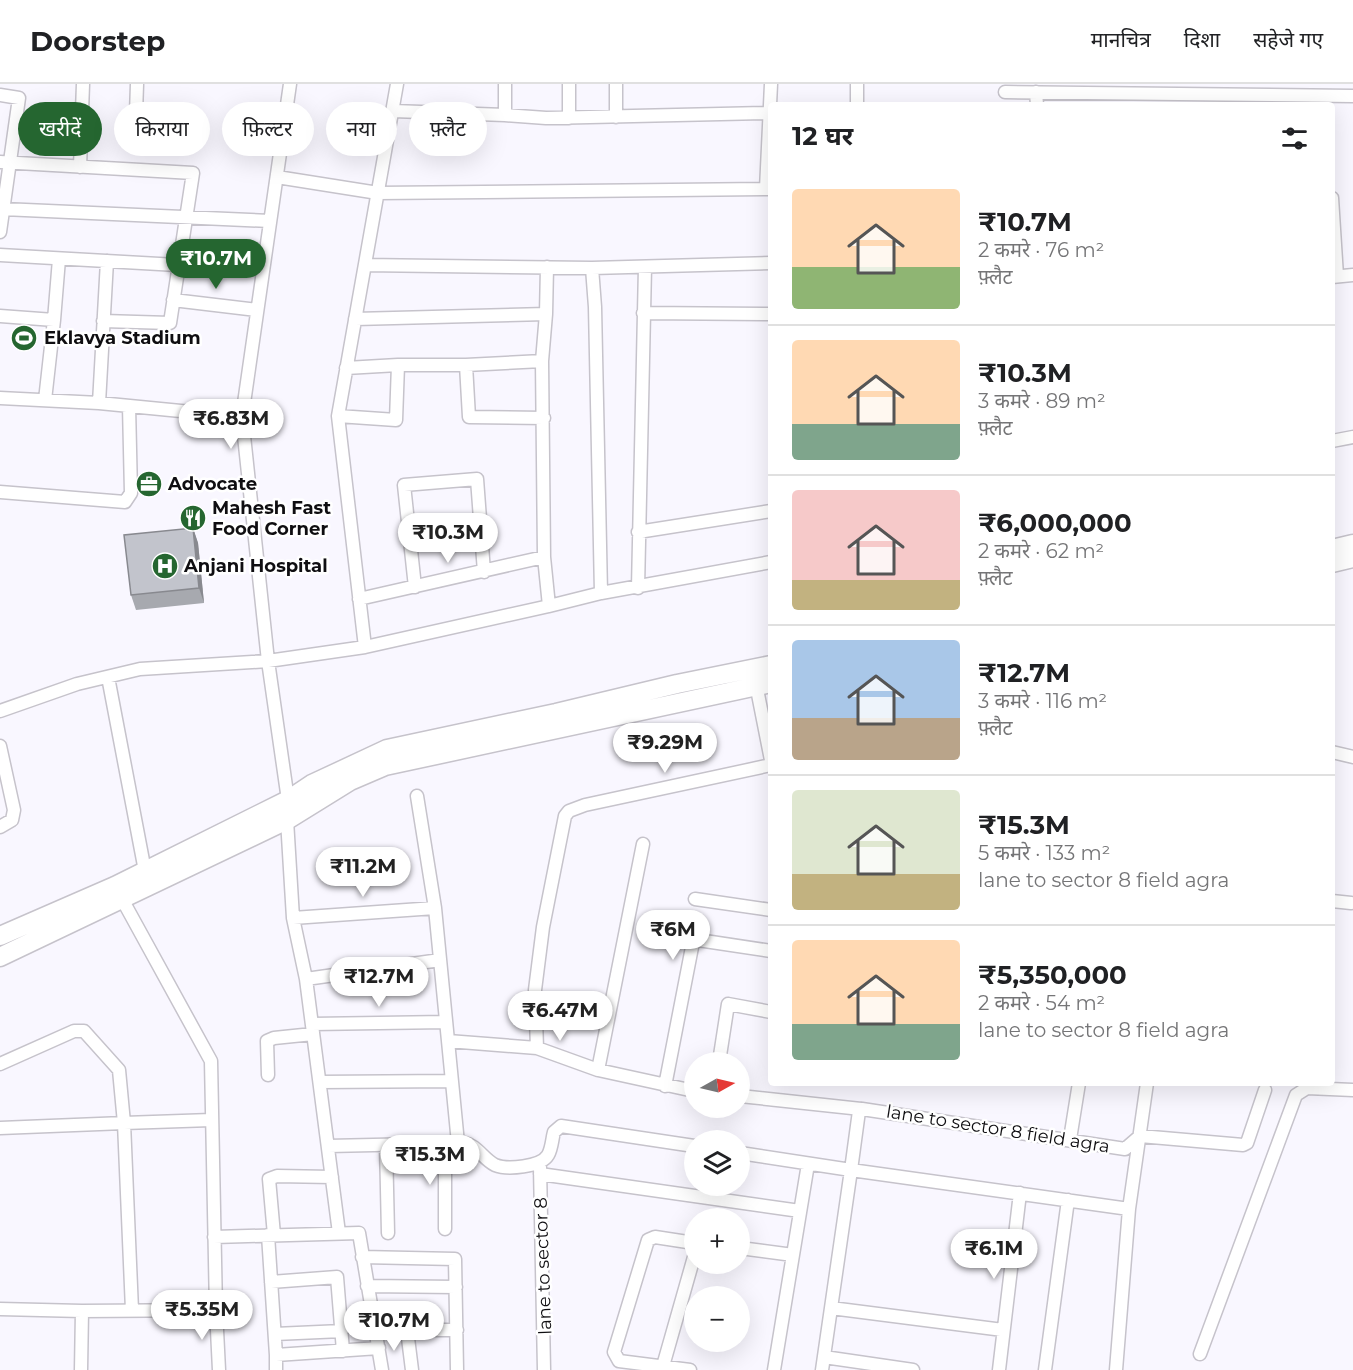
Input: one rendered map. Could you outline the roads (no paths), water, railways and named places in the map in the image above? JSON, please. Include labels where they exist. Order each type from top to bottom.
[{"type":"street","points":[[80,166],[83,84]]},
{"type":"street","points":[[136,102],[137,84]]},
{"type":"street","points":[[290,84],[243,417],[268,661],[288,800],[287,819],[293,918],[306,979],[339,1233]]},
{"type":"street","points":[[394,102],[397,84]]},
{"type":"street","points":[[505,84],[505,115]]},
{"type":"street","points":[[569,84],[569,118]]},
{"type":"street","points":[[616,84],[616,117]]},
{"type":"street","points":[[770,102],[771,84]]},
{"type":"street","points":[[857,84],[857,102]]},
{"type":"street","points":[[1005,92],[1036,99],[1325,100],[1353,96]]},
{"type":"street","points":[[0,95],[19,98],[5,162],[0,232]]},
{"type":"street","points":[[397,111],[569,118],[768,113]]},
{"type":"street","points":[[365,647],[338,416],[385,156]]},
{"type":"street","points":[[5,162],[193,173],[177,265],[170,323],[103,321]]},
{"type":"street","points":[[277,177],[378,193],[768,189]]},
{"type":"street","points":[[3,209],[270,220]]},
{"type":"street","points":[[0,255],[177,265]]},
{"type":"street","points":[[45,400],[59,259]]},
{"type":"street","points":[[99,403],[106,261]]},
{"type":"street","points":[[365,265],[592,268],[768,263]]},
{"type":"street","points":[[546,267],[546,315],[542,362],[544,557],[549,606]]},
{"type":"street","points":[[639,588],[638,532],[645,267]]},
{"type":"street","points":[[592,268],[596,307],[601,593]]},
{"type":"street","points":[[1335,276],[1353,275]]},
{"type":"street","points":[[173,300],[257,310]]},
{"type":"street","points":[[643,313],[768,314]]},
{"type":"street","points":[[356,319],[546,315]]},
{"type":"street","points":[[0,316],[54,320]]},
{"type":"street","points":[[346,368],[542,362]]},
{"type":"street","points":[[338,416],[396,420],[398,365]]},
{"type":"street","points":[[466,365],[469,417],[544,418]]},
{"type":"street","points":[[0,398],[99,403],[243,417]]},
{"type":"street","points":[[0,492],[124,502],[131,493],[129,406]]},
{"type":"street","points":[[1335,440],[1353,437]]},
{"type":"street","points":[[416,587],[404,485],[477,479],[484,572]]},
{"type":"street","points":[[638,532],[768,511]]},
{"type":"street","points":[[1335,548],[1353,544]]},
{"type":"street","points":[[359,599],[544,557]]},
{"type":"street","points":[[1335,562],[1353,558]]},
{"type":"street","points":[[0,711],[77,684],[140,669],[268,661],[365,647],[601,593],[639,588],[768,563]]},
{"type":"street","points":[[0,936],[115,886],[288,800],[312,784],[387,749],[763,676]]},
{"type":"street","points":[[763,676],[768,728]]},
{"type":"street","points":[[0,957],[287,819],[350,782],[401,762],[763,676]]},
{"type":"street","points":[[108,677],[145,871]]},
{"type":"street","points":[[0,746],[14,810],[12,820],[0,827]]},
{"type":"street","points":[[1335,753],[1353,757]]},
{"type":"street","points":[[537,1048],[535,990],[543,927],[565,816],[569,810],[768,766]]},
{"type":"street","points":[[417,796],[435,908],[452,1081],[452,1143],[445,1229]]},
{"type":"street","points":[[598,1070],[644,844]]},
{"type":"street","points":[[122,899],[210,1054],[219,1370]]},
{"type":"street","points":[[695,899],[768,910]]},
{"type":"street","points":[[1335,901],[1352,903]]},
{"type":"street","points":[[293,918],[435,908]]},
{"type":"street","points":[[665,1086],[693,942],[698,940],[768,951]]},
{"type":"street","points":[[306,979],[440,960]]},
{"type":"street","points":[[721,1052],[728,1004],[768,1011]]},
{"type":"street","points":[[268,1075],[267,1041],[274,1038],[313,1029],[446,1022]]},
{"type":"street","points":[[0,1064],[75,1031],[88,1032],[119,1070],[124,1123],[132,1310]]},
{"type":"street","points":[[448,1041],[537,1048],[598,1070],[684,1089]]},
{"type":"street","points":[[320,1082],[452,1081]]},
{"type":"street","points":[[1070,1139],[1079,1086]]},
{"type":"street","points":[[1116,1370],[1129,1209],[1147,1086]]},
{"type":"street","points":[[1200,1354],[1296,1095],[1307,1088],[1353,1090]]},
{"type":"street","name":"lane to sector 8 field agra","points":[[823,1364],[861,1109],[1126,1149],[1140,1136],[1245,1145],[1265,1090]]},
{"type":"street","points":[[750,1097],[861,1109]]},
{"type":"street","points":[[0,1128],[211,1120]]},
{"type":"street","points":[[540,1168],[549,1152],[554,1131],[565,1125],[684,1144]]},
{"type":"street","points":[[328,1146],[452,1143],[472,1146],[498,1166],[540,1168],[800,1211]]},
{"type":"street","points":[[386,1145],[388,1233]]},
{"type":"street","points":[[750,1155],[1129,1209]]},
{"type":"street","points":[[774,1370],[808,1164]]},
{"type":"street","name":"lane to sector 8","points":[[540,1168],[544,1370]]},
{"type":"street","points":[[276,1370],[269,1179],[277,1176],[332,1177]]},
{"type":"street","points":[[999,1370],[1020,1193]]},
{"type":"street","points":[[1045,1370],[1068,1200]]},
{"type":"street","points":[[214,1237],[359,1233],[382,1370]]},
{"type":"street","points":[[684,1241],[655,1237],[648,1240],[614,1352],[619,1361],[690,1370]]},
{"type":"street","points":[[750,1249],[793,1255]]},
{"type":"street","points":[[362,1257],[454,1258],[456,1261],[457,1370]]},
{"type":"street","points":[[663,1366],[689,1274]]},
{"type":"street","points":[[271,1282],[337,1277],[343,1351]]},
{"type":"street","points":[[368,1286],[456,1287]]},
{"type":"street","points":[[831,1308],[1003,1330]]},
{"type":"street","points":[[0,1309],[216,1310]]},
{"type":"street","points":[[81,1370],[82,1311]]},
{"type":"street","points":[[376,1330],[457,1330]]},
{"type":"street","points":[[407,1330],[412,1370]]},
{"type":"street","points":[[274,1334],[342,1331]]},
{"type":"street","points":[[276,1355],[379,1348]]},
{"type":"street","points":[[823,1364],[913,1370]]},
{"type":"place","name":"Eklavya Stadium","points":[[24,338]]},
{"type":"place","name":"Advocate","points":[[149,484]]},
{"type":"place","name":"Mahesh Fast Food Corner","points":[[193,518]]},
{"type":"place","name":"Anjani Hospital","points":[[165,566]]}]
